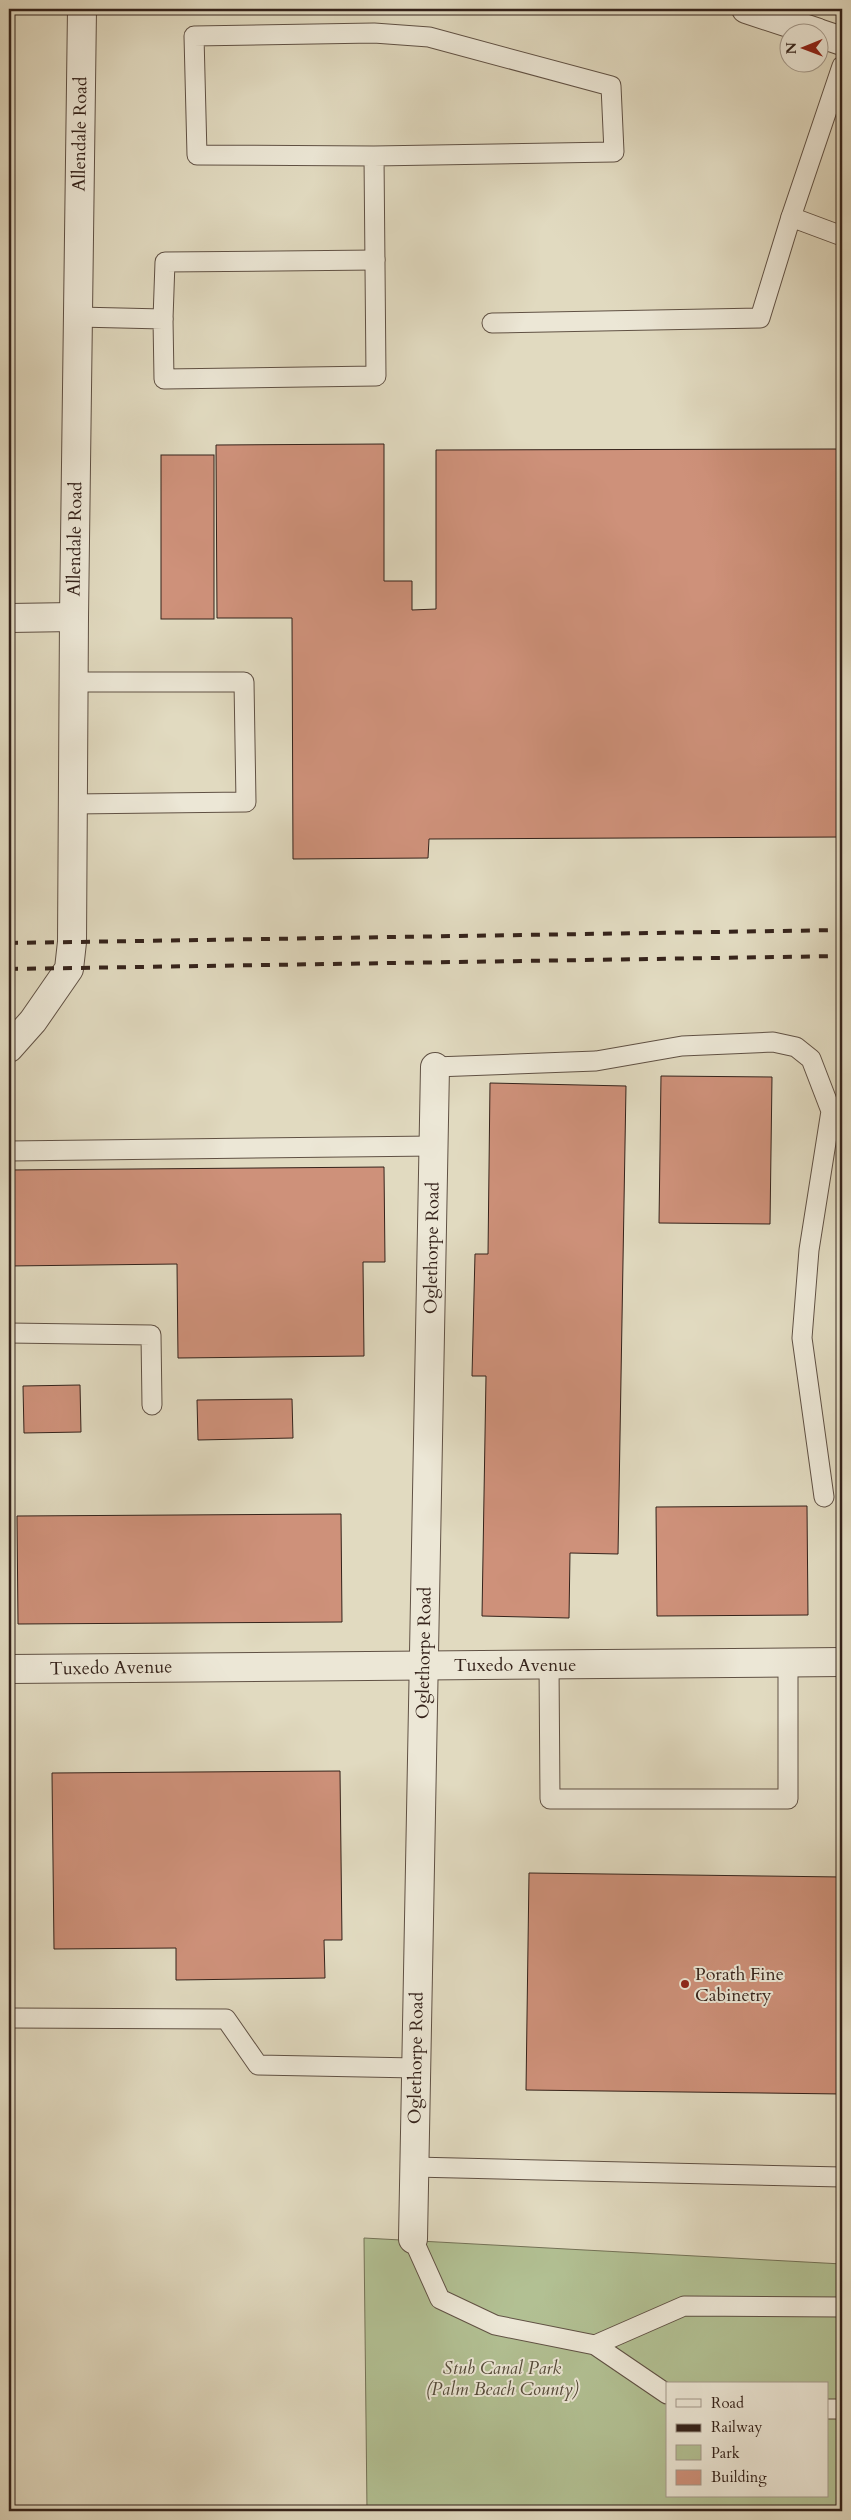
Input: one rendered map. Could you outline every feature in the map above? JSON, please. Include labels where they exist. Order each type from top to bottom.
[{"type":"street","name":"Allendale Road","points":[[9,1048],[33,1021],[70,969],[72,942],[82,9]]},
{"type":"street","points":[[746,9],[784,22]]},
{"type":"street","points":[[828,37],[842,42]]},
{"type":"street","points":[[9,618],[74,617]]},
{"type":"street","name":"Oglethorpe Road","points":[[413,2239],[435,1067]]},
{"type":"street","name":"Tuxedo Avenue","points":[[9,1669],[842,1662]]},
{"type":"lane","points":[[374,33],[429,37],[611,86],[614,152],[374,156],[197,155],[194,36],[374,33]]},
{"type":"lane","points":[[492,323],[760,318],[791,217],[842,66]]},
{"type":"lane","points":[[374,156],[375,260],[376,376],[164,379],[163,319],[165,262],[375,260]]},
{"type":"lane","points":[[791,217],[842,236]]},
{"type":"lane","points":[[78,317],[163,319]]},
{"type":"lane","points":[[73,804],[246,802],[244,682],[74,682]]},
{"type":"lane","points":[[435,1067],[596,1062],[682,1046],[773,1042],[796,1047],[811,1060],[831,1111],[809,1250],[802,1338],[824,1497]]},
{"type":"lane","points":[[9,1151],[434,1146]]},
{"type":"lane","points":[[9,1333],[151,1335],[152,1404]]},
{"type":"lane","points":[[549,1664],[550,1799],[788,1799],[788,1662]]},
{"type":"lane","points":[[9,2018],[226,2020],[258,2065],[416,2068]]},
{"type":"lane","points":[[414,2167],[842,2177]]},
{"type":"lane","points":[[413,2239],[440,2299],[495,2325],[595,2345],[666,2393]]},
{"type":"lane","points":[[595,2345],[684,2306],[842,2307]]},
{"type":"lane","points":[[828,2408],[842,2409]]},
{"type":"green space","name":"Stub Canal Park (Palm Beach County)","points":[[364,2238],[842,2264],[842,2511],[367,2511]]},
{"type":"green space","points":[[9,2508],[94,2511],[9,2511]]},
{"type":"building","points":[[384,444],[384,581],[412,581],[412,610],[436,609],[436,450],[842,449],[842,837],[429,839],[428,858],[293,859],[292,618],[217,618],[216,445]]},
{"type":"building","points":[[161,455],[214,455],[214,619],[161,619]]},
{"type":"building","points":[[661,1076],[772,1077],[770,1224],[659,1223]]},
{"type":"building","points":[[490,1083],[626,1086],[618,1554],[570,1553],[569,1618],[482,1616],[486,1376],[472,1376],[475,1254],[488,1254]]},
{"type":"building","points":[[384,1167],[385,1262],[363,1262],[364,1356],[178,1358],[177,1264],[9,1266],[9,1170]]},
{"type":"building","points":[[80,1385],[81,1432],[24,1433],[23,1386]]},
{"type":"building","points":[[292,1399],[293,1438],[198,1440],[197,1400]]},
{"type":"building","points":[[807,1506],[808,1615],[657,1616],[656,1507]]},
{"type":"building","points":[[341,1514],[342,1622],[18,1624],[17,1516]]},
{"type":"building","points":[[340,1771],[342,1940],[324,1940],[325,1978],[176,1980],[176,1948],[54,1949],[52,1773]]},
{"type":"building","name":"Porath Fine Cabinetry","points":[[529,1873],[842,1877],[842,2094],[526,2090]]},
{"type":"railway","points":[[9,943],[842,930]]},
{"type":"railway","points":[[9,969],[842,956]]},
{"type":"place","name":"Porath Fine Cabinetry","points":[[685,1984]]}]
